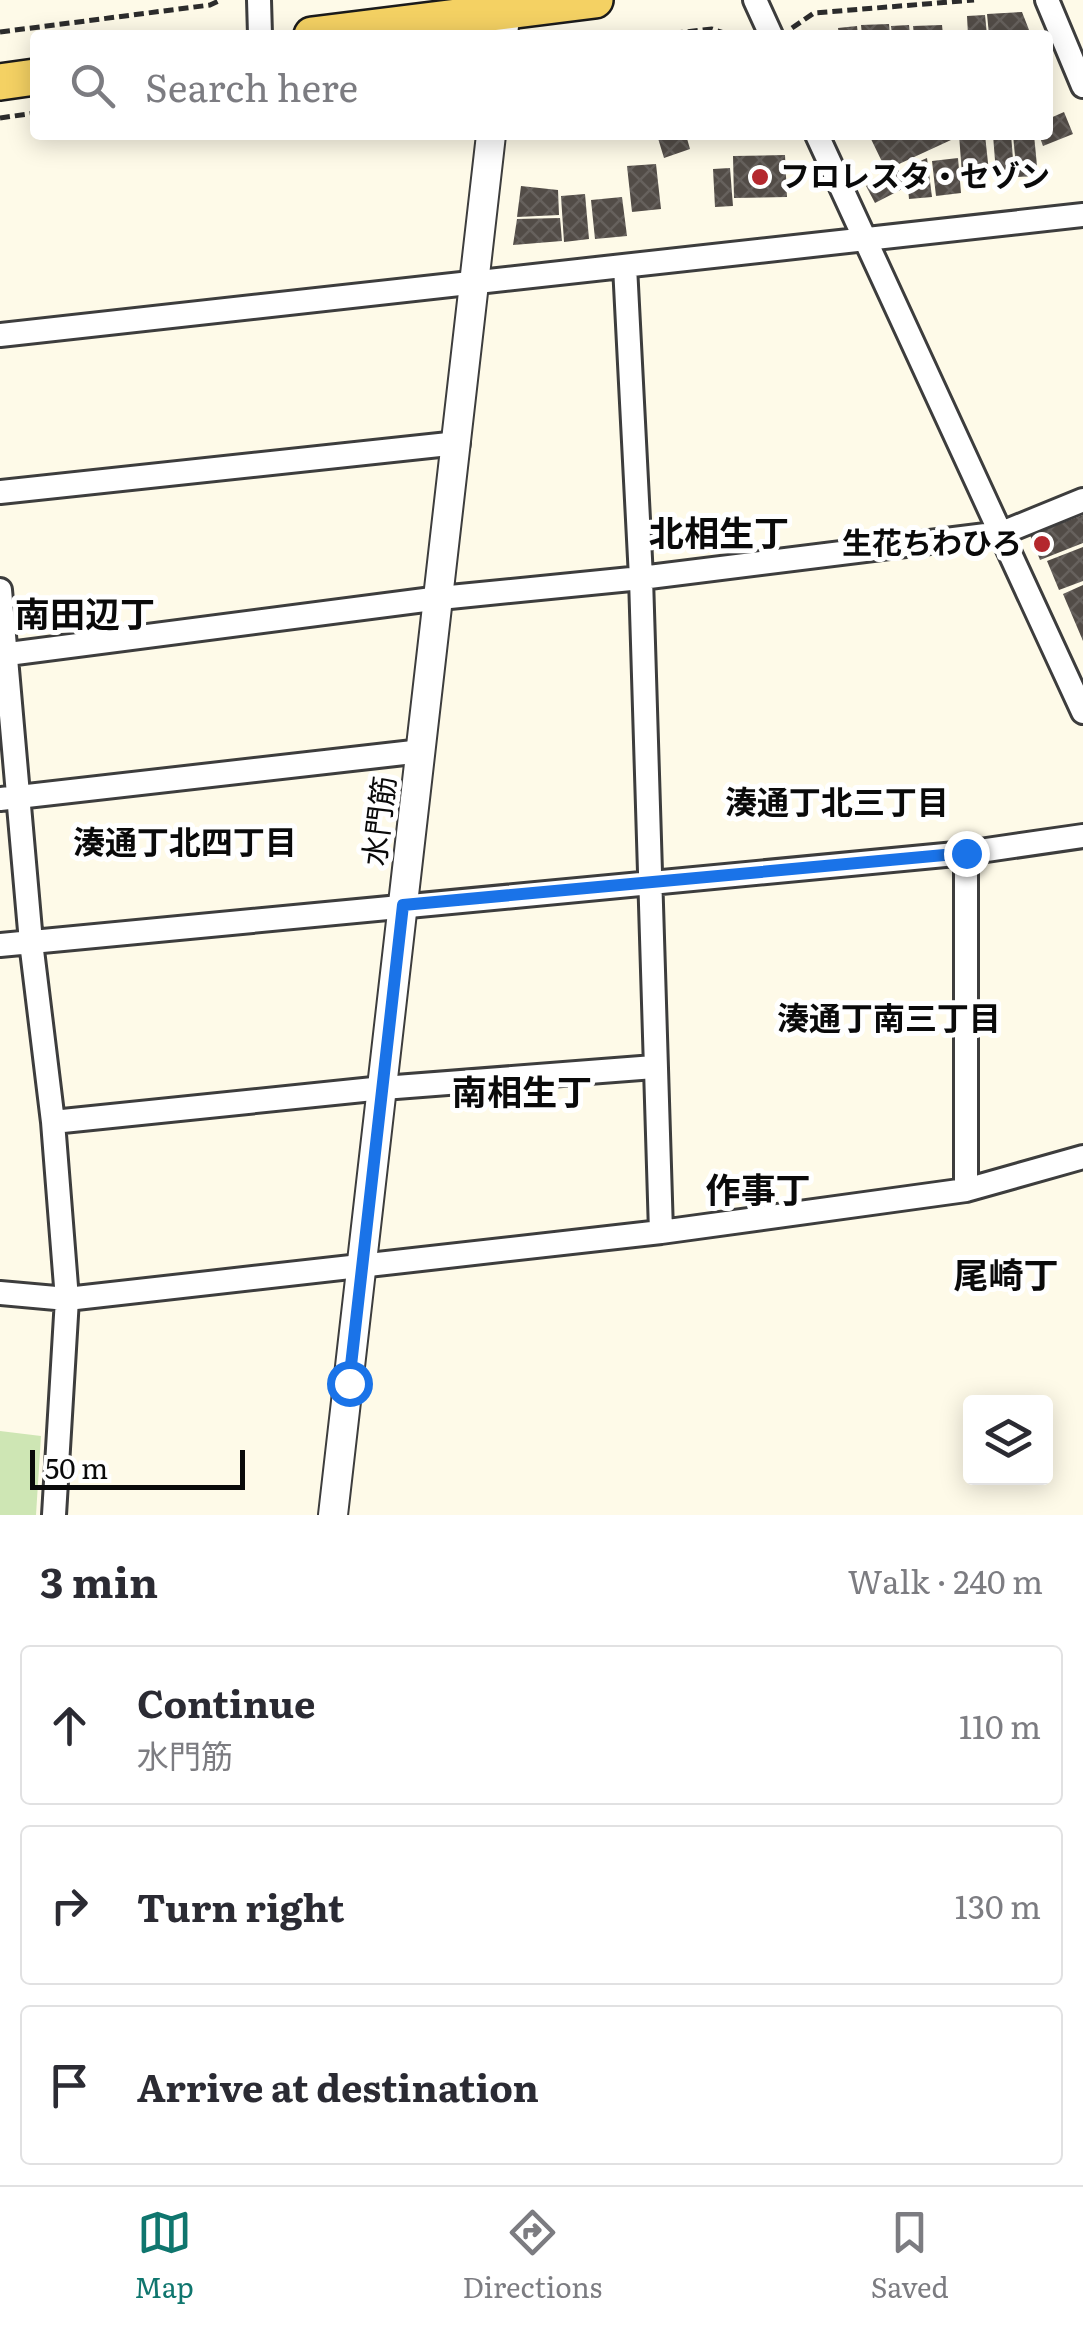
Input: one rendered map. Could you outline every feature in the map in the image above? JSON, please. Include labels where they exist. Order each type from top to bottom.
[{"type":"main road","points":[[360,30],[505,15],[595,0]]},
{"type":"main road","points":[[0,82],[30,78]]},
{"type":"street","points":[[259,0],[260,30]]},
{"type":"street","points":[[754,0],[769,30]]},
{"type":"street","points":[[1047,0],[1083,86]]},
{"type":"street","name":"水門筋","points":[[333,1515],[491,140]]},
{"type":"street","points":[[819,140],[1083,712]]},
{"type":"street","points":[[0,335],[1083,215]]},
{"type":"street","points":[[625,266],[642,578],[661,1232]]},
{"type":"street","points":[[0,492],[458,443]]},
{"type":"street","points":[[3,655],[440,598],[1002,534],[1083,500]]},
{"type":"street","points":[[0,590],[9,798],[53,1122],[67,1298],[54,1515]]},
{"type":"street","points":[[9,798],[422,751]]},
{"type":"street","points":[[0,945],[966,853],[1083,836]]},
{"type":"street","points":[[966,853],[966,1190]]},
{"type":"street","points":[[53,1122],[383,1088],[654,1067]]},
{"type":"street","points":[[0,1293],[67,1298],[661,1232],[966,1190],[1083,1156]]},
{"type":"path","points":[[0,32],[210,5],[221,0]]},
{"type":"path","points":[[784,30],[814,12],[974,0]]},
{"type":"path","points":[[0,118],[30,115]]},
{"type":"green space","points":[[0,1431],[41,1436],[36,1515],[0,1515]]},
{"type":"building","points":[[1022,12],[1029,30],[989,30],[987,14]]},
{"type":"building","points":[[985,15],[986,30],[968,30],[967,16]]},
{"type":"building","points":[[889,24],[890,30],[862,30],[861,25]]},
{"type":"building","points":[[909,25],[910,30],[891,30],[891,26]]},
{"type":"building","points":[[942,25],[942,30],[913,30],[913,26]]},
{"type":"building","points":[[1064,112],[1073,134],[1043,146],[1041,140],[1053,140],[1053,117]]},
{"type":"building","points":[[659,140],[687,140],[690,149],[664,158]]},
{"type":"building","points":[[871,140],[951,140],[886,170]]},
{"type":"building","points":[[959,140],[986,140],[989,172],[962,174]]},
{"type":"building","points":[[993,140],[1011,140],[1014,171],[996,173]]},
{"type":"building","points":[[1013,140],[1034,140],[1038,176],[1017,177]]},
{"type":"building","name":"フロレスタ・セゾン","points":[[785,155],[787,197],[734,198],[733,156]]},
{"type":"building","points":[[927,158],[932,197],[909,199],[906,167]]},
{"type":"building","points":[[958,158],[961,193],[936,196],[932,161]]},
{"type":"building","points":[[656,164],[661,209],[632,212],[627,166]]},
{"type":"building","points":[[730,168],[733,206],[715,207],[713,169]]},
{"type":"building","points":[[898,169],[906,187],[875,203],[866,186]]},
{"type":"building","points":[[521,186],[558,190],[559,215],[517,217]]},
{"type":"building","points":[[585,194],[589,239],[564,242],[561,196]]},
{"type":"building","points":[[622,197],[627,236],[595,239],[591,200]]},
{"type":"building","points":[[560,218],[562,241],[513,245],[517,219]]},
{"type":"building","points":[[1083,515],[1083,543],[1040,560],[1030,535]]},
{"type":"building","points":[[1083,547],[1083,581],[1059,590],[1047,561]]},
{"type":"building","points":[[1083,585],[1083,641],[1063,594]]},
{"type":"place","name":"フロレスタ・セゾン","points":[[760,177]]},
{"type":"place","name":"生花ちわひろ","points":[[1042,544]]},
{"type":"district","name":"北相生丁","points":[[719,534]]},
{"type":"district","name":"南田辺丁","points":[[85,615]]},
{"type":"district","name":"湊通丁北三丁目","points":[[837,803]]},
{"type":"district","name":"湊通丁北四丁目","points":[[185,843]]},
{"type":"district","name":"湊通丁南三丁目","points":[[889,1019]]},
{"type":"district","name":"南相生丁","points":[[522,1093]]},
{"type":"district","name":"作事丁","points":[[758,1191]]},
{"type":"district","name":"尾崎丁","points":[[1006,1276]]},
{"type":"route","points":[[349,1383],[403,905],[966,853]]}]
